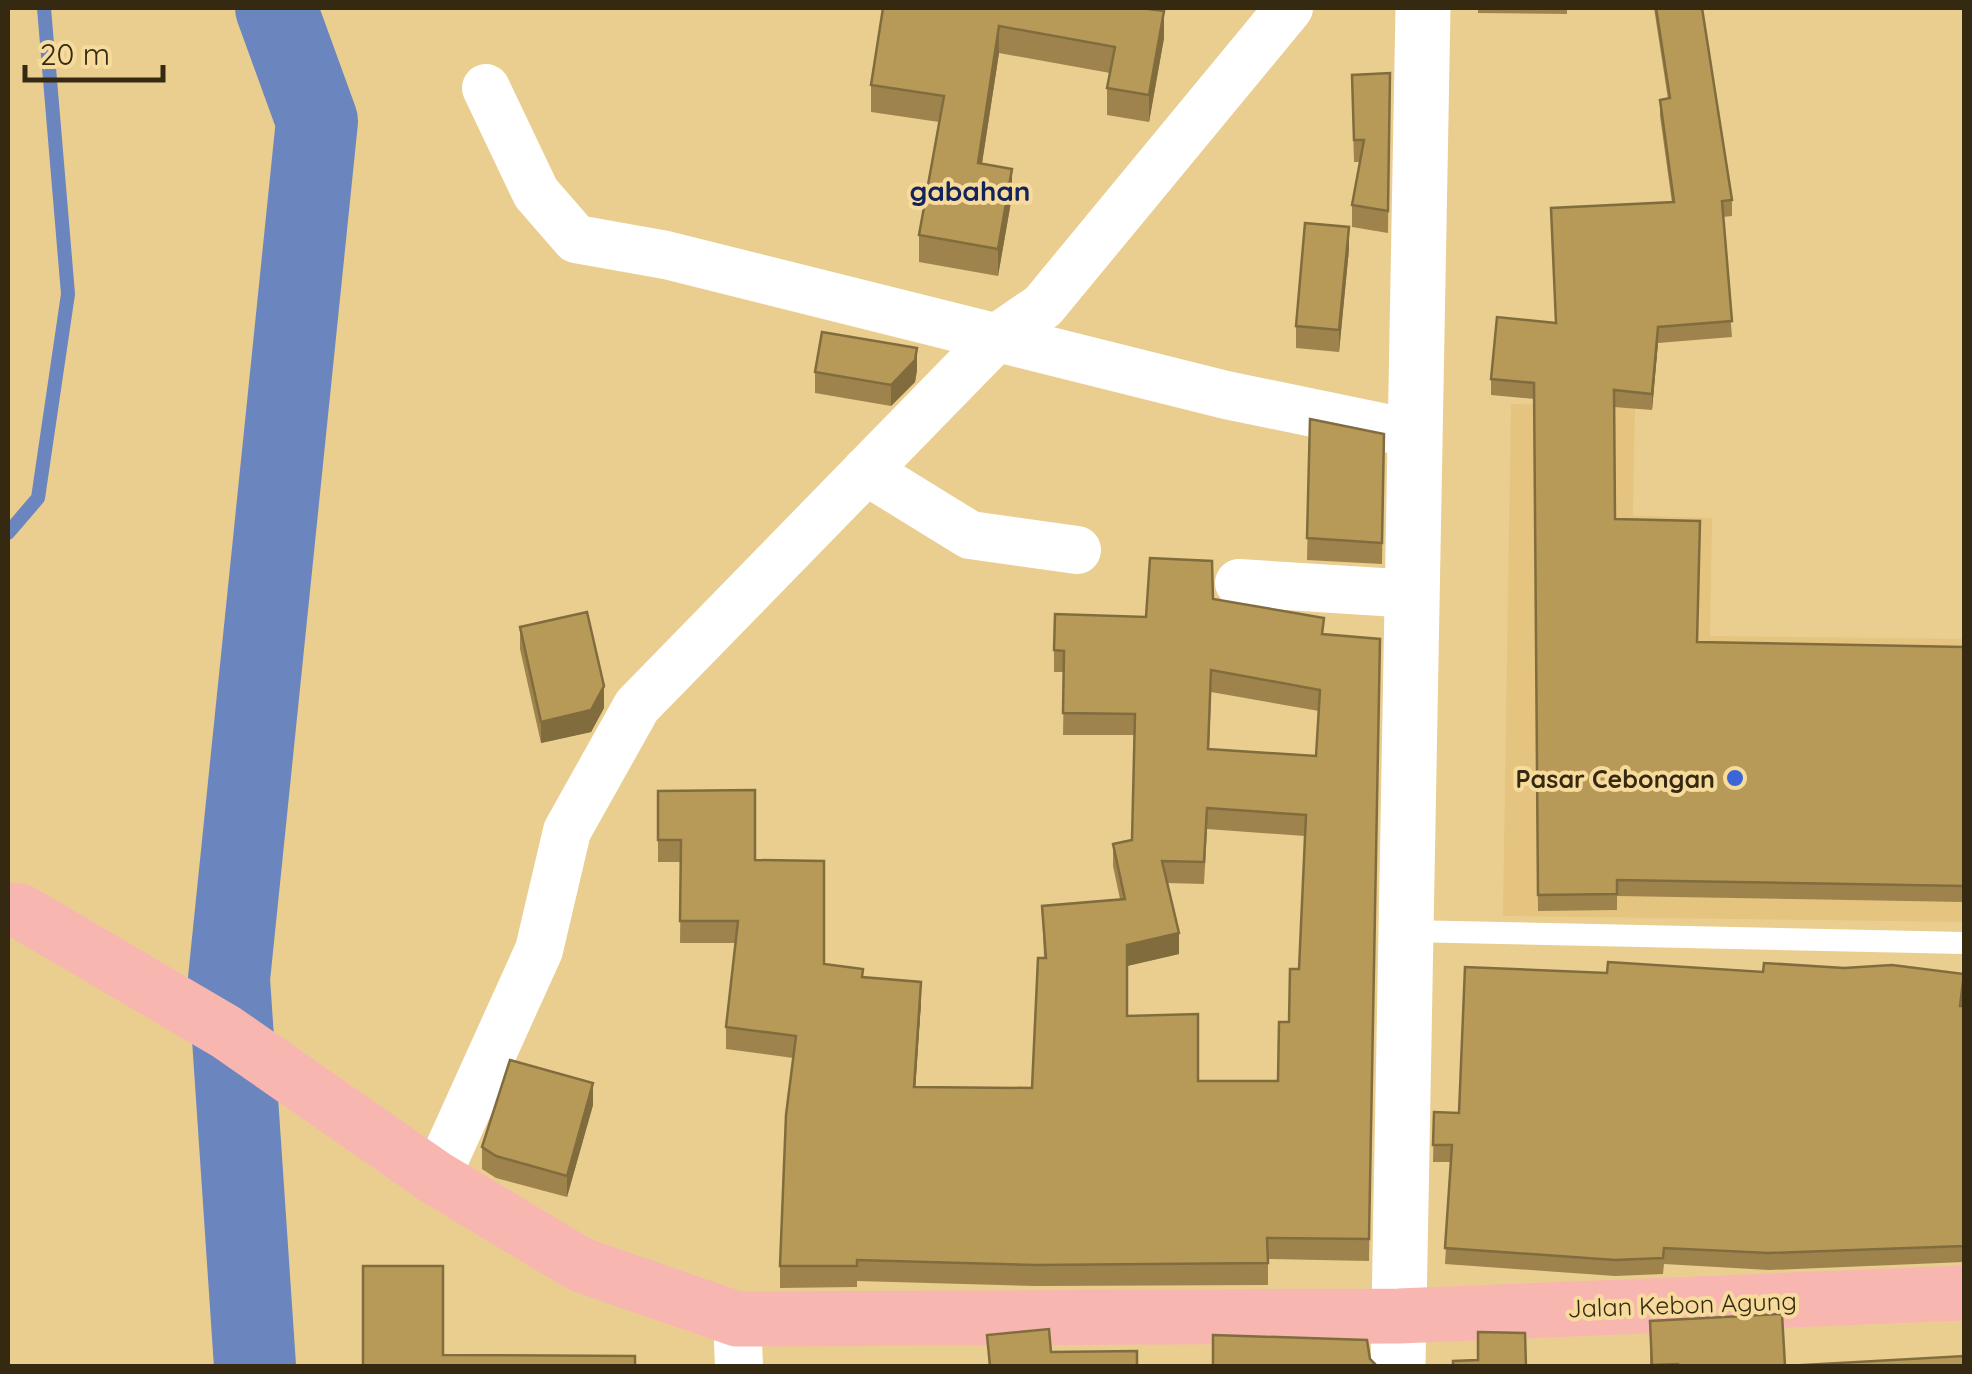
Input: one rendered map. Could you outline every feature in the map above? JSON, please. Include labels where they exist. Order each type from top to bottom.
[{"type":"main road","points":[[1399,1341],[1423,8]]},
{"type":"main road","name":"Jalan Kebon Agung","points":[[12,908],[226,1032],[436,1178],[581,1265],[738,1343],[1399,1341],[1964,1293]]},
{"type":"street","points":[[436,1178],[539,950],[567,831],[637,706],[994,338],[1043,306],[1290,8]]},
{"type":"street","points":[[486,88],[536,193],[576,239],[666,255],[1226,395],[1415,434]]},
{"type":"street","points":[[866,472],[970,535],[1077,550]]},
{"type":"street","points":[[1239,584],[1412,594]]},
{"type":"lane","points":[[1406,931],[1964,943]]},
{"type":"shaded area","name":"Pasar Cebongan","points":[[1511,404],[1635,406],[1633,516],[1712,518],[1710,636],[1964,639],[1964,922],[1503,916]]},
{"type":"building","points":[[883,8],[1164,11],[1149,95],[1107,88],[1115,47],[999,26],[978,163],[1012,169],[998,249],[919,235],[944,96],[871,85]]},
{"type":"building","name":"Pasar Cebongan","points":[[1656,8],[1702,8],[1732,200],[1722,201],[1732,321],[1658,327],[1652,394],[1614,390],[1615,519],[1700,521],[1697,642],[1964,647],[1964,886],[1617,880],[1617,894],[1538,895],[1534,383],[1491,379],[1497,317],[1556,323],[1551,208],[1674,202],[1660,100],[1670,98]]},
{"type":"building","points":[[1390,73],[1388,211],[1352,205],[1364,140],[1354,140],[1352,75]]},
{"type":"building","points":[[1305,223],[1349,227],[1339,330],[1296,326]]},
{"type":"building","points":[[822,332],[917,348],[915,360],[891,385],[815,372]]},
{"type":"building","points":[[1310,419],[1384,434],[1382,543],[1307,538]]},
{"type":"building","points":[[1150,558],[1212,561],[1213,599],[1324,618],[1322,634],[1380,639],[1369,1239],[1267,1238],[1268,1263],[1036,1265],[857,1260],[857,1266],[780,1266],[786,1115],[796,1036],[726,1027],[738,921],[680,921],[681,840],[658,840],[658,791],[755,790],[755,860],[824,861],[824,964],[863,969],[862,977],[921,982],[914,1087],[1032,1088],[1038,958],[1046,958],[1042,906],[1125,899],[1113,844],[1132,840],[1135,714],[1063,713],[1064,651],[1054,650],[1055,614],[1146,617]],"holes":[[[1211,670],[1320,690],[1316,756],[1208,749]],[[1207,808],[1306,815],[1299,969],[1290,969],[1289,1022],[1279,1022],[1278,1081],[1198,1081],[1198,1014],[1127,1016],[1127,945],[1179,933],[1162,861],[1204,862]]]},
{"type":"building","points":[[587,612],[604,686],[591,710],[541,722],[520,627]]},
{"type":"building","points":[[1608,962],[1763,972],[1764,963],[1844,968],[1892,965],[1964,974],[1960,1006],[1964,1006],[1964,1246],[1769,1253],[1664,1248],[1663,1258],[1615,1260],[1445,1248],[1452,1145],[1433,1145],[1434,1112],[1459,1113],[1465,967],[1607,973]]},
{"type":"building","points":[[510,1060],[593,1083],[567,1176],[496,1156],[482,1147]]},
{"type":"building","points":[[363,1266],[443,1266],[443,1355],[635,1356],[635,1366],[363,1366]]},
{"type":"building","points":[[1782,1314],[1785,1366],[1652,1365],[1650,1321]]},
{"type":"building","points":[[1049,1329],[1051,1352],[1137,1351],[1137,1366],[990,1366],[987,1335]]},
{"type":"building","points":[[1478,1332],[1525,1333],[1526,1366],[1453,1366],[1453,1361],[1478,1360]]},
{"type":"building","points":[[1213,1335],[1367,1340],[1370,1359],[1377,1366],[1213,1366]]},
{"type":"building","points":[[1964,1356],[1964,1366],[1785,1366]]},
{"type":"waterway","points":[[8,533],[38,498],[68,294],[44,8]]},
{"type":"waterway","points":[[255,1366],[229,979],[317,121],[276,8]]},
{"type":"place","name":"Pasar Cebongan","points":[[1735,778]]},
{"type":"district","name":"gabahan","points":[[970,190]]}]
